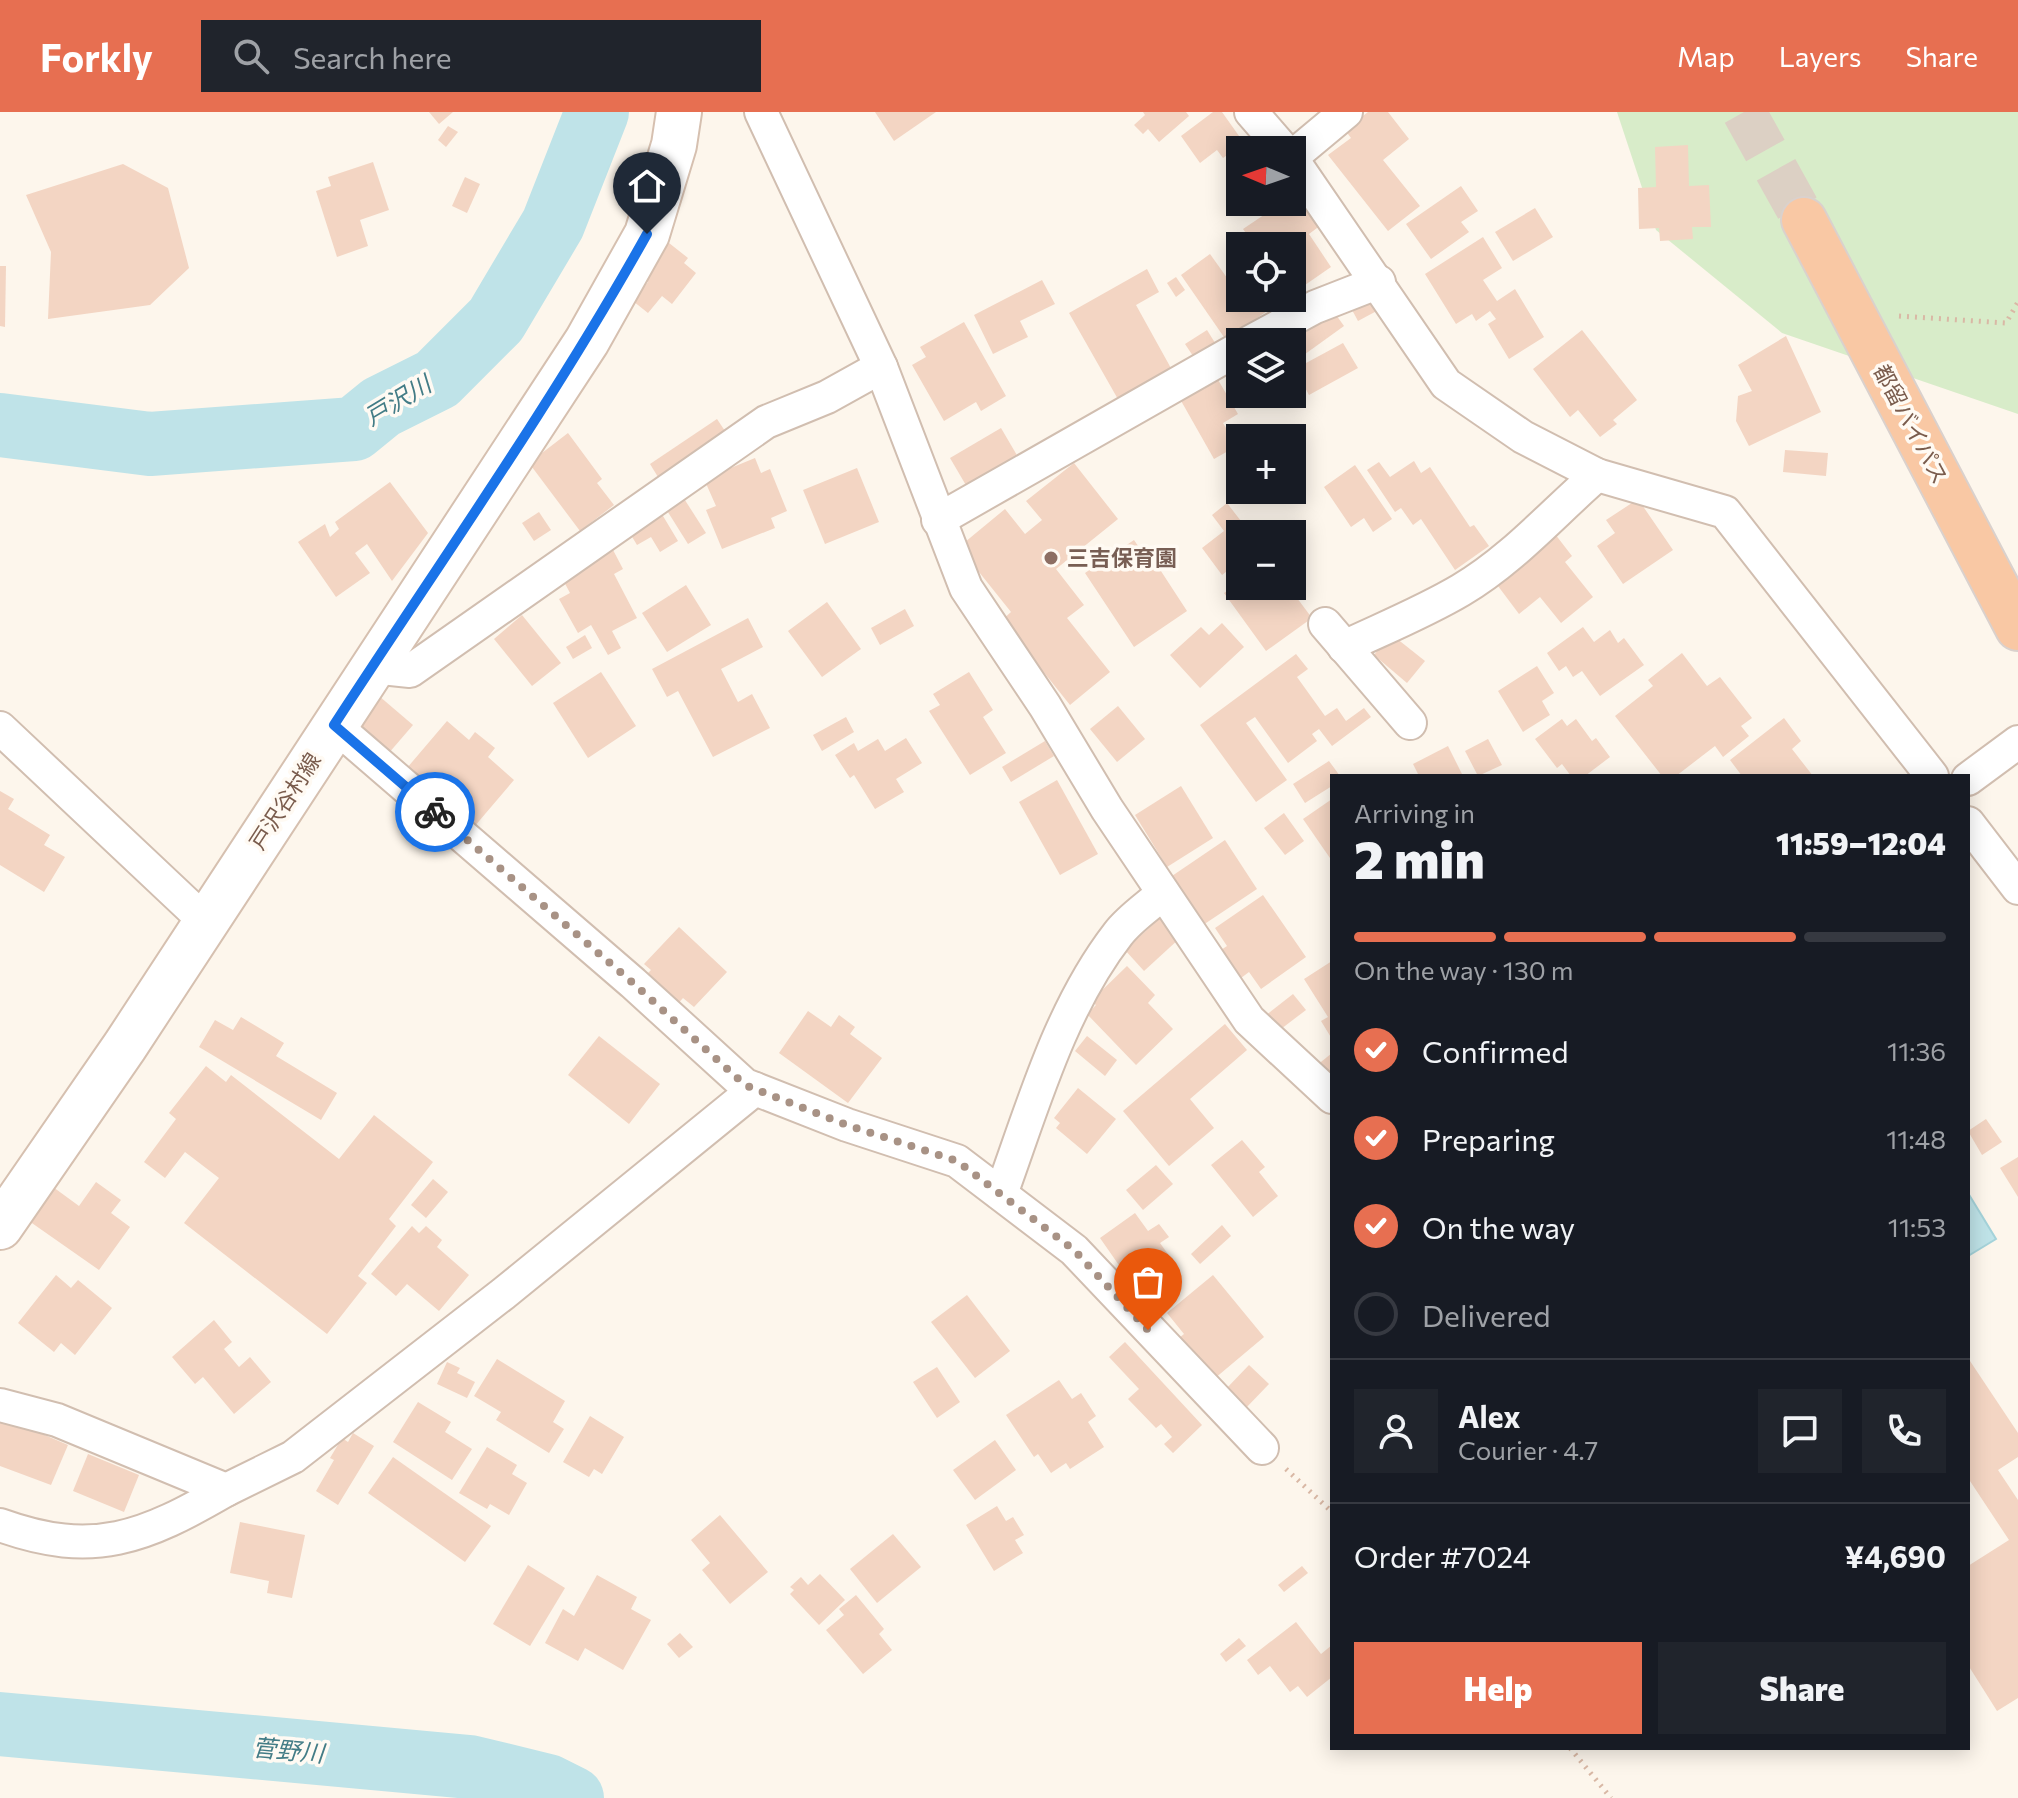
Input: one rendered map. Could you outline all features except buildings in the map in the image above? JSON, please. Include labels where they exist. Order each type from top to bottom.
[{"type":"highway","name":"都留バイパス","points":[[1804,220],[2018,628]]},
{"type":"main road","name":"戸沢谷村線","points":[[0,1227],[206,922],[542,413],[647,234],[674,145],[679,112]]},
{"type":"street","points":[[761,112],[881,367],[966,588],[1249,1020],[1330,1095]]},
{"type":"street","points":[[1251,112],[1272,136]]},
{"type":"street","points":[[1306,146],[1346,112]]},
{"type":"street","points":[[1306,178],[1446,384],[1523,437],[1597,475],[1725,512],[1930,774]]},
{"type":"street","points":[[1276,328],[1315,307],[1379,282]]},
{"type":"street","points":[[938,520],[1226,356]]},
{"type":"street","points":[[372,667],[410,671],[766,422],[827,397],[881,367]]},
{"type":"street","points":[[1410,723],[1334,636],[1461,590],[1526,543],[1597,475]]},
{"type":"street","points":[[334,725],[633,983],[745,1085],[847,1125],[957,1161],[1074,1250],[1262,1448]]},
{"type":"street","points":[[0,728],[206,922]]},
{"type":"street","points":[[1970,778],[2018,742]]},
{"type":"street","points":[[1970,826],[2018,888]]},
{"type":"street","points":[[1001,1194],[1041,1087],[1088,978],[1120,931],[1163,893]]},
{"type":"street","points":[[0,1525],[33,1537],[100,1542],[137,1536],[166,1525],[226,1490],[293,1457],[503,1294],[755,1089]]},
{"type":"street","points":[[0,1405],[57,1420],[226,1490]]},
{"type":"path","points":[[1855,316],[2006,323],[2018,302]]},
{"type":"path","points":[[1262,1448],[1330,1510]]},
{"type":"path","points":[[1572,1750],[1611,1798]]},
{"type":"green space","points":[[1617,112],[2018,112],[2018,414],[1782,333],[1656,230]]},
{"type":"water","points":[[1970,1196],[1996,1239],[1970,1255]]},
{"type":"waterway","name":"戸沢川","points":[[0,425],[150,444],[354,429],[381,407],[437,379],[496,320],[553,224],[597,112]]},
{"type":"waterway","name":"菅野川","points":[[0,1724],[470,1767],[548,1786],[572,1798]]},
{"type":"tunnel","points":[[1744,112],[1804,220]]},
{"type":"way so far","points":[[435,812],[633,983],[745,1085],[847,1125],[957,1161],[1074,1250],[1148,1330]]},
{"type":"place","name":"三吉保育園","points":[[1051,558]]},
{"type":"route","points":[[435,812],[334,725],[534,425],[587,341],[647,234]]}]
